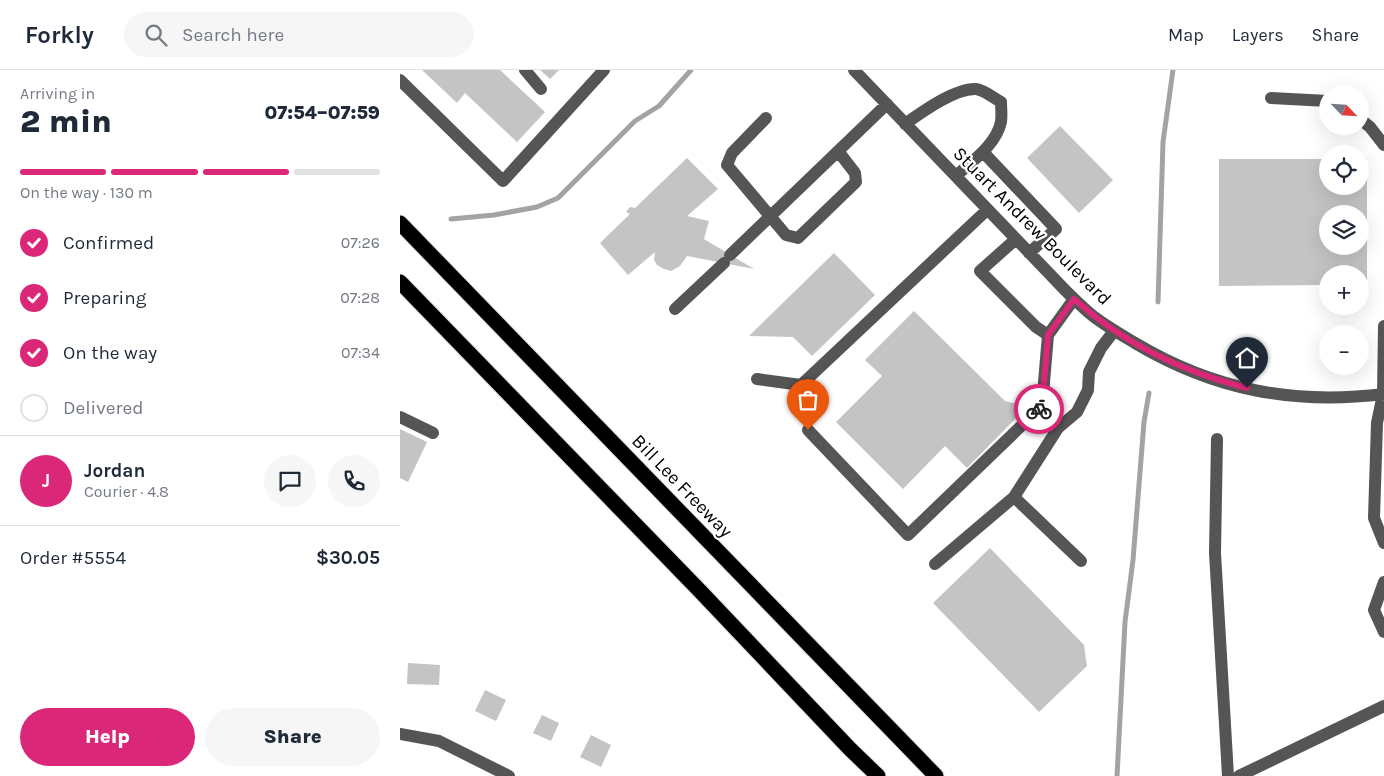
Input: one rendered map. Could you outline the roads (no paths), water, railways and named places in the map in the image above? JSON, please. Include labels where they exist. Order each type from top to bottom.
[{"type":"highway","name":"Bill Lee Freeway","points":[[400,223],[936,776]]},
{"type":"highway","points":[[400,282],[878,776]]},
{"type":"street","points":[[524,70],[542,88]]},
{"type":"street","points":[[400,80],[503,181],[604,70]]},
{"type":"street","name":"Stuart Andrew Boulevard","points":[[854,70],[1074,299],[1114,331],[1152,353],[1189,371],[1220,382],[1261,392],[1323,398],[1384,394]]},
{"type":"street","points":[[906,124],[925,109],[956,93],[977,89],[1001,102],[1002,119],[998,130],[984,152],[956,176]]},
{"type":"street","points":[[1271,98],[1319,101]]},
{"type":"street","points":[[675,310],[886,104]]},
{"type":"street","points":[[766,118],[732,154],[727,165],[786,235],[798,238],[856,182],[855,173],[838,151]]},
{"type":"street","points":[[1369,126],[1384,145]]},
{"type":"street","points":[[984,152],[1056,229],[1029,253]]},
{"type":"street","points":[[757,379],[801,385],[987,210]]},
{"type":"street","points":[[1016,239],[980,271],[1036,327],[1048,335]]},
{"type":"street","points":[[808,430],[908,535],[1042,406],[1048,335],[1074,299]]},
{"type":"street","points":[[1384,326],[1384,394],[1377,423],[1380,474],[1374,518],[1384,543]]},
{"type":"street","points":[[935,564],[1014,497],[1058,428],[1077,412],[1088,390],[1089,372],[1100,348],[1114,331]]},
{"type":"street","points":[[400,417],[433,433]]},
{"type":"street","points":[[1217,439],[1215,553],[1228,776]]},
{"type":"street","points":[[1014,497],[1081,561]]},
{"type":"street","points":[[1384,582],[1374,610],[1384,632]]},
{"type":"street","points":[[1239,776],[1384,706]]},
{"type":"street","points":[[400,734],[439,741],[509,776]]},
{"type":"waterway","points":[[451,219],[494,215],[537,207],[558,198],[635,121],[659,106],[691,70]]},
{"type":"waterway","points":[[1158,302],[1163,142],[1173,70]]},
{"type":"waterway","points":[[1117,776],[1125,622],[1133,560],[1144,422],[1149,393]]}]
